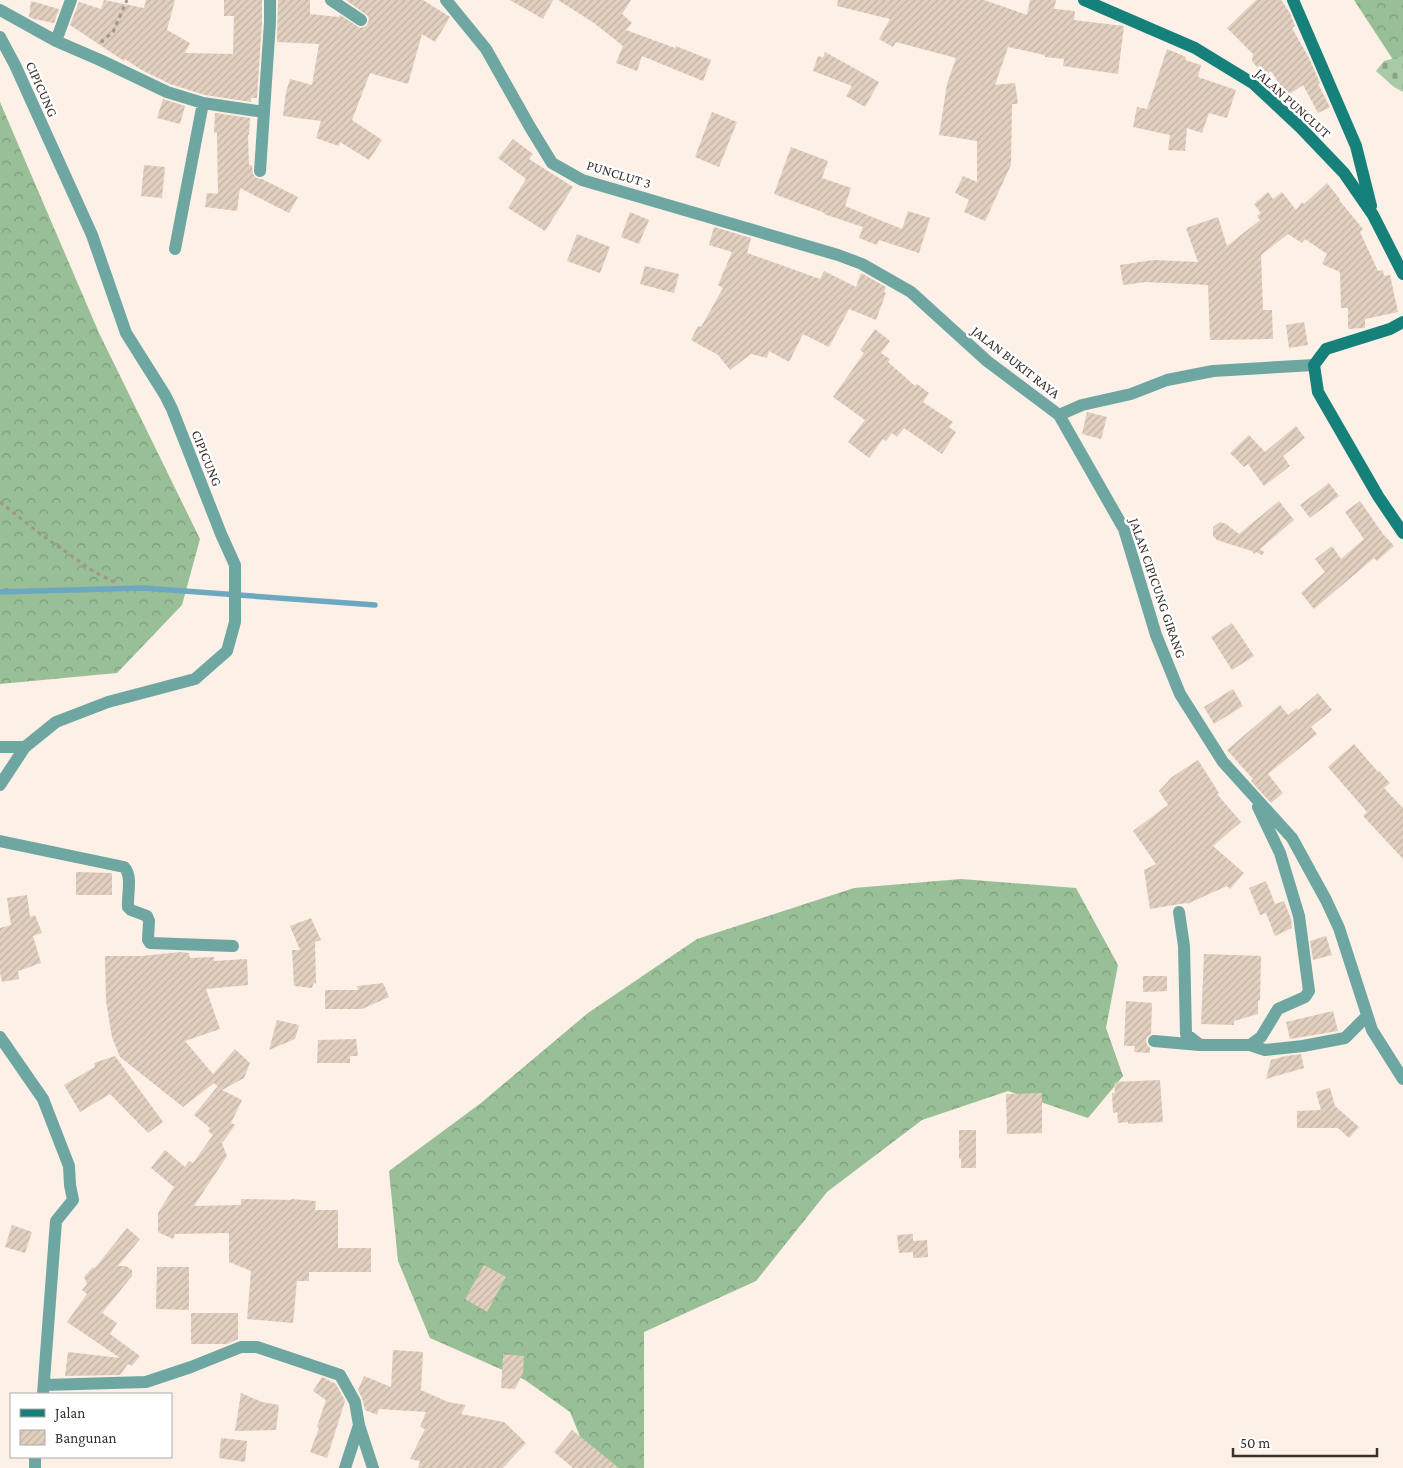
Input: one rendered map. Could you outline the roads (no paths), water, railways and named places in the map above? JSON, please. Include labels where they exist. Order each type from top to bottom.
[{"type":"main road","name":"JALAN PUNCLUT","points":[[1084,0],[1195,48],[1254,84],[1300,127],[1344,173],[1373,215],[1403,274]]},
{"type":"main road","points":[[1293,0],[1356,146],[1373,215]]},
{"type":"main road","points":[[1403,322],[1390,329],[1326,349],[1314,365],[1318,392],[1378,496],[1403,533]]},
{"type":"street","points":[[56,41],[71,0]]},
{"type":"street","points":[[260,171],[270,0]]},
{"type":"street","points":[[331,0],[361,20]]},
{"type":"street","name":"PUNCLUT 3","points":[[446,0],[486,49],[552,163],[582,180],[838,255]]},
{"type":"street","points":[[0,10],[56,41],[167,92],[203,103],[264,112]]},
{"type":"street","name":"CIPICUNG","points":[[0,37],[15,65],[92,234],[126,334],[169,402],[221,534],[235,564],[235,622],[227,651],[195,679],[108,702],[56,722],[25,747],[0,785]]},
{"type":"street","points":[[175,249],[203,103]]},
{"type":"street","name":"JALAN BUKIT RAYA","points":[[838,255],[862,264],[911,292],[987,361],[1059,414],[1082,405],[1131,394],[1167,380],[1213,372],[1314,365]]},
{"type":"street","name":"JALAN CIPICUNG GIRANG","points":[[1059,414],[1124,529],[1156,635],[1180,694],[1223,762],[1292,838],[1339,928],[1372,1030],[1403,1079]]},
{"type":"street","points":[[0,747],[25,747]]},
{"type":"street","points":[[1250,1044],[1261,1036],[1278,1009],[1305,997],[1309,991],[1299,916],[1280,853],[1251,793]]},
{"type":"street","points":[[0,841],[124,867],[129,875],[128,907],[147,916],[150,921],[148,940],[150,943],[233,946]]},
{"type":"street","points":[[1179,912],[1184,946],[1186,1034],[1200,1045]]},
{"type":"street","points":[[1154,1041],[1200,1045],[1250,1044],[1266,1050],[1303,1046],[1345,1038],[1367,1016]]},
{"type":"street","points":[[0,1038],[43,1099],[69,1166],[73,1200],[56,1221],[44,1390],[146,1382],[241,1347],[257,1347],[340,1375],[355,1402],[359,1425],[373,1468]]},
{"type":"street","points":[[344,1468],[359,1425]]},
{"type":"waterway","points":[[0,592],[143,588],[375,605]]}]
